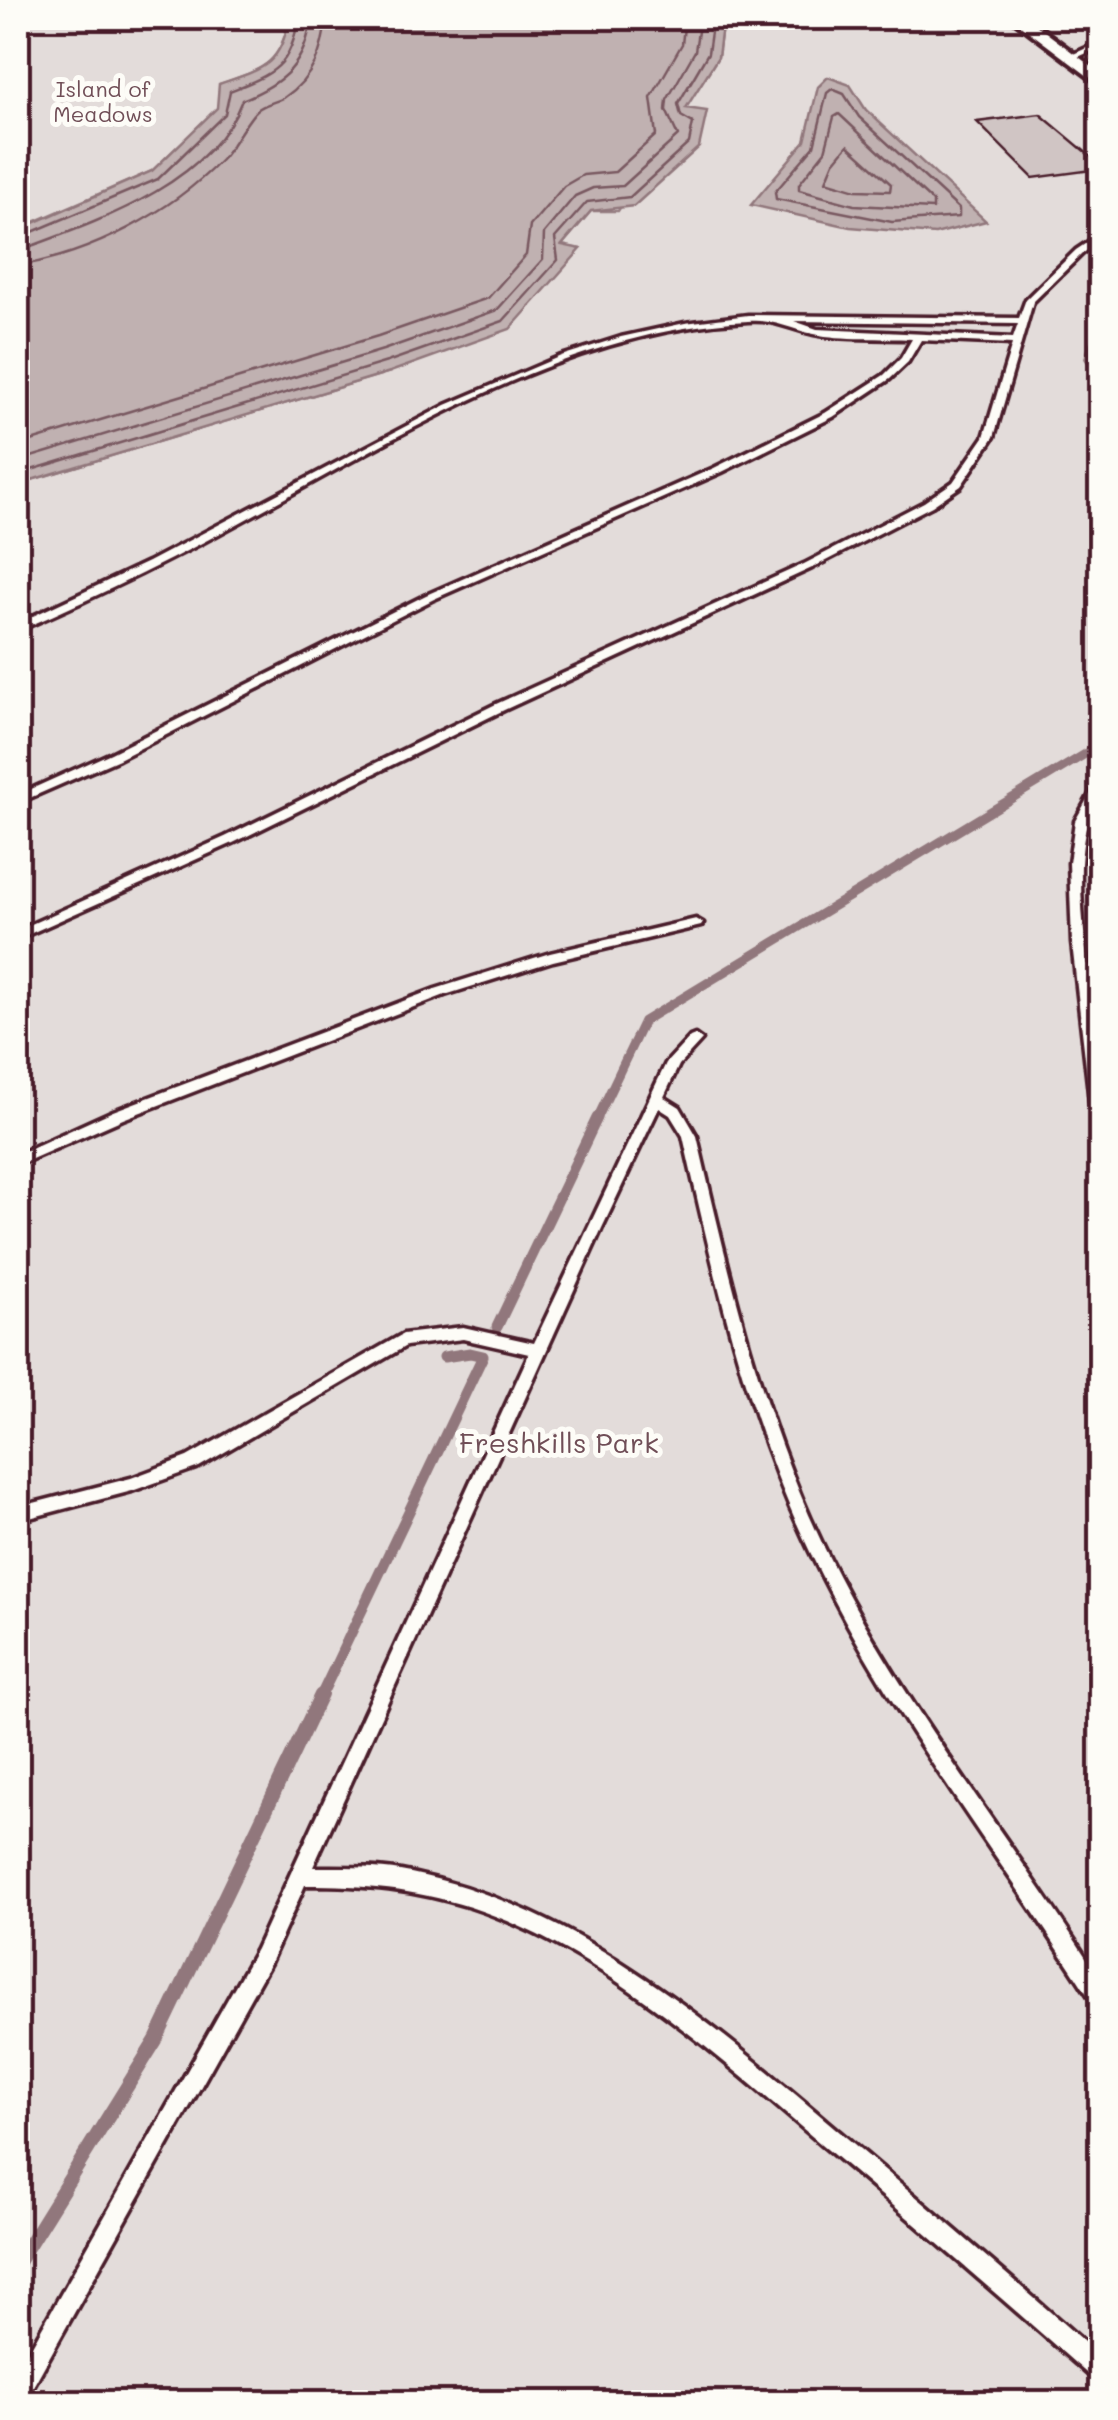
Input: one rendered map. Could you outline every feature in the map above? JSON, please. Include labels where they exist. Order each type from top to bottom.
[{"type":"street","points":[[1018,18],[1100,80]]},
{"type":"lane","points":[[1073,56],[1100,44]]},
{"type":"lane","points":[[18,935],[229,840],[500,707],[808,566],[928,504],[957,484],[989,437],[1020,321],[1038,290],[1100,237]]},
{"type":"lane","points":[[18,627],[184,549],[469,397],[547,364],[672,326],[778,318],[1020,321]]},
{"type":"lane","points":[[778,318],[816,332],[1016,341]]},
{"type":"lane","points":[[18,799],[147,740],[430,597],[718,470],[813,423],[887,377],[913,350],[918,337]]},
{"type":"lane","points":[[1100,787],[1081,820],[1075,863],[1079,943],[1100,1128]]},
{"type":"lane","points":[[18,1160],[118,1115],[440,992],[550,957],[696,924]]},
{"type":"lane","points":[[18,2391],[262,1956],[673,1062],[695,1040]]},
{"type":"lane","points":[[656,1099],[674,1111],[690,1136],[748,1363],[783,1469],[814,1543],[862,1634],[914,1717],[1100,1996]]},
{"type":"lane","points":[[18,1514],[132,1484],[192,1462],[403,1340],[463,1333],[538,1350]]},
{"type":"lane","points":[[300,1876],[360,1876],[412,1882],[461,1896],[572,1944],[644,1989],[722,2046],[1100,2370]]},
{"type":"green space","name":"Island of Meadows","points":[[18,18],[289,18],[275,56],[258,69],[220,84],[218,108],[152,171],[18,229]]},
{"type":"green space","name":"Freshkills Park","points":[[723,18],[1100,18],[1100,2402],[18,2402],[18,484],[390,372],[580,249],[561,246],[591,211],[618,211],[718,57]]},
{"type":"water","points":[[289,18],[723,18],[718,57],[686,108],[707,111],[699,147],[634,206],[591,211],[562,245],[581,249],[510,329],[390,372],[18,484],[18,230],[152,171],[217,108],[219,84],[258,69],[275,56]]},
{"type":"water","points":[[828,77],[850,85],[866,110],[986,221],[935,234],[850,227],[751,205],[805,141],[818,87]]},
{"type":"building","points":[[1040,114],[1100,164],[1100,169],[1033,178],[977,122]]},
{"type":"waterway","points":[[1100,321],[1087,358],[1100,376]]},
{"type":"waterway","points":[[596,1121],[644,1021],[1100,745]]},
{"type":"waterway","points":[[497,1327],[597,1118]]},
{"type":"waterway","points":[[320,1698],[483,1356],[470,1353],[444,1357]]},
{"type":"waterway","points":[[18,2262],[156,2040],[321,1695]]}]
